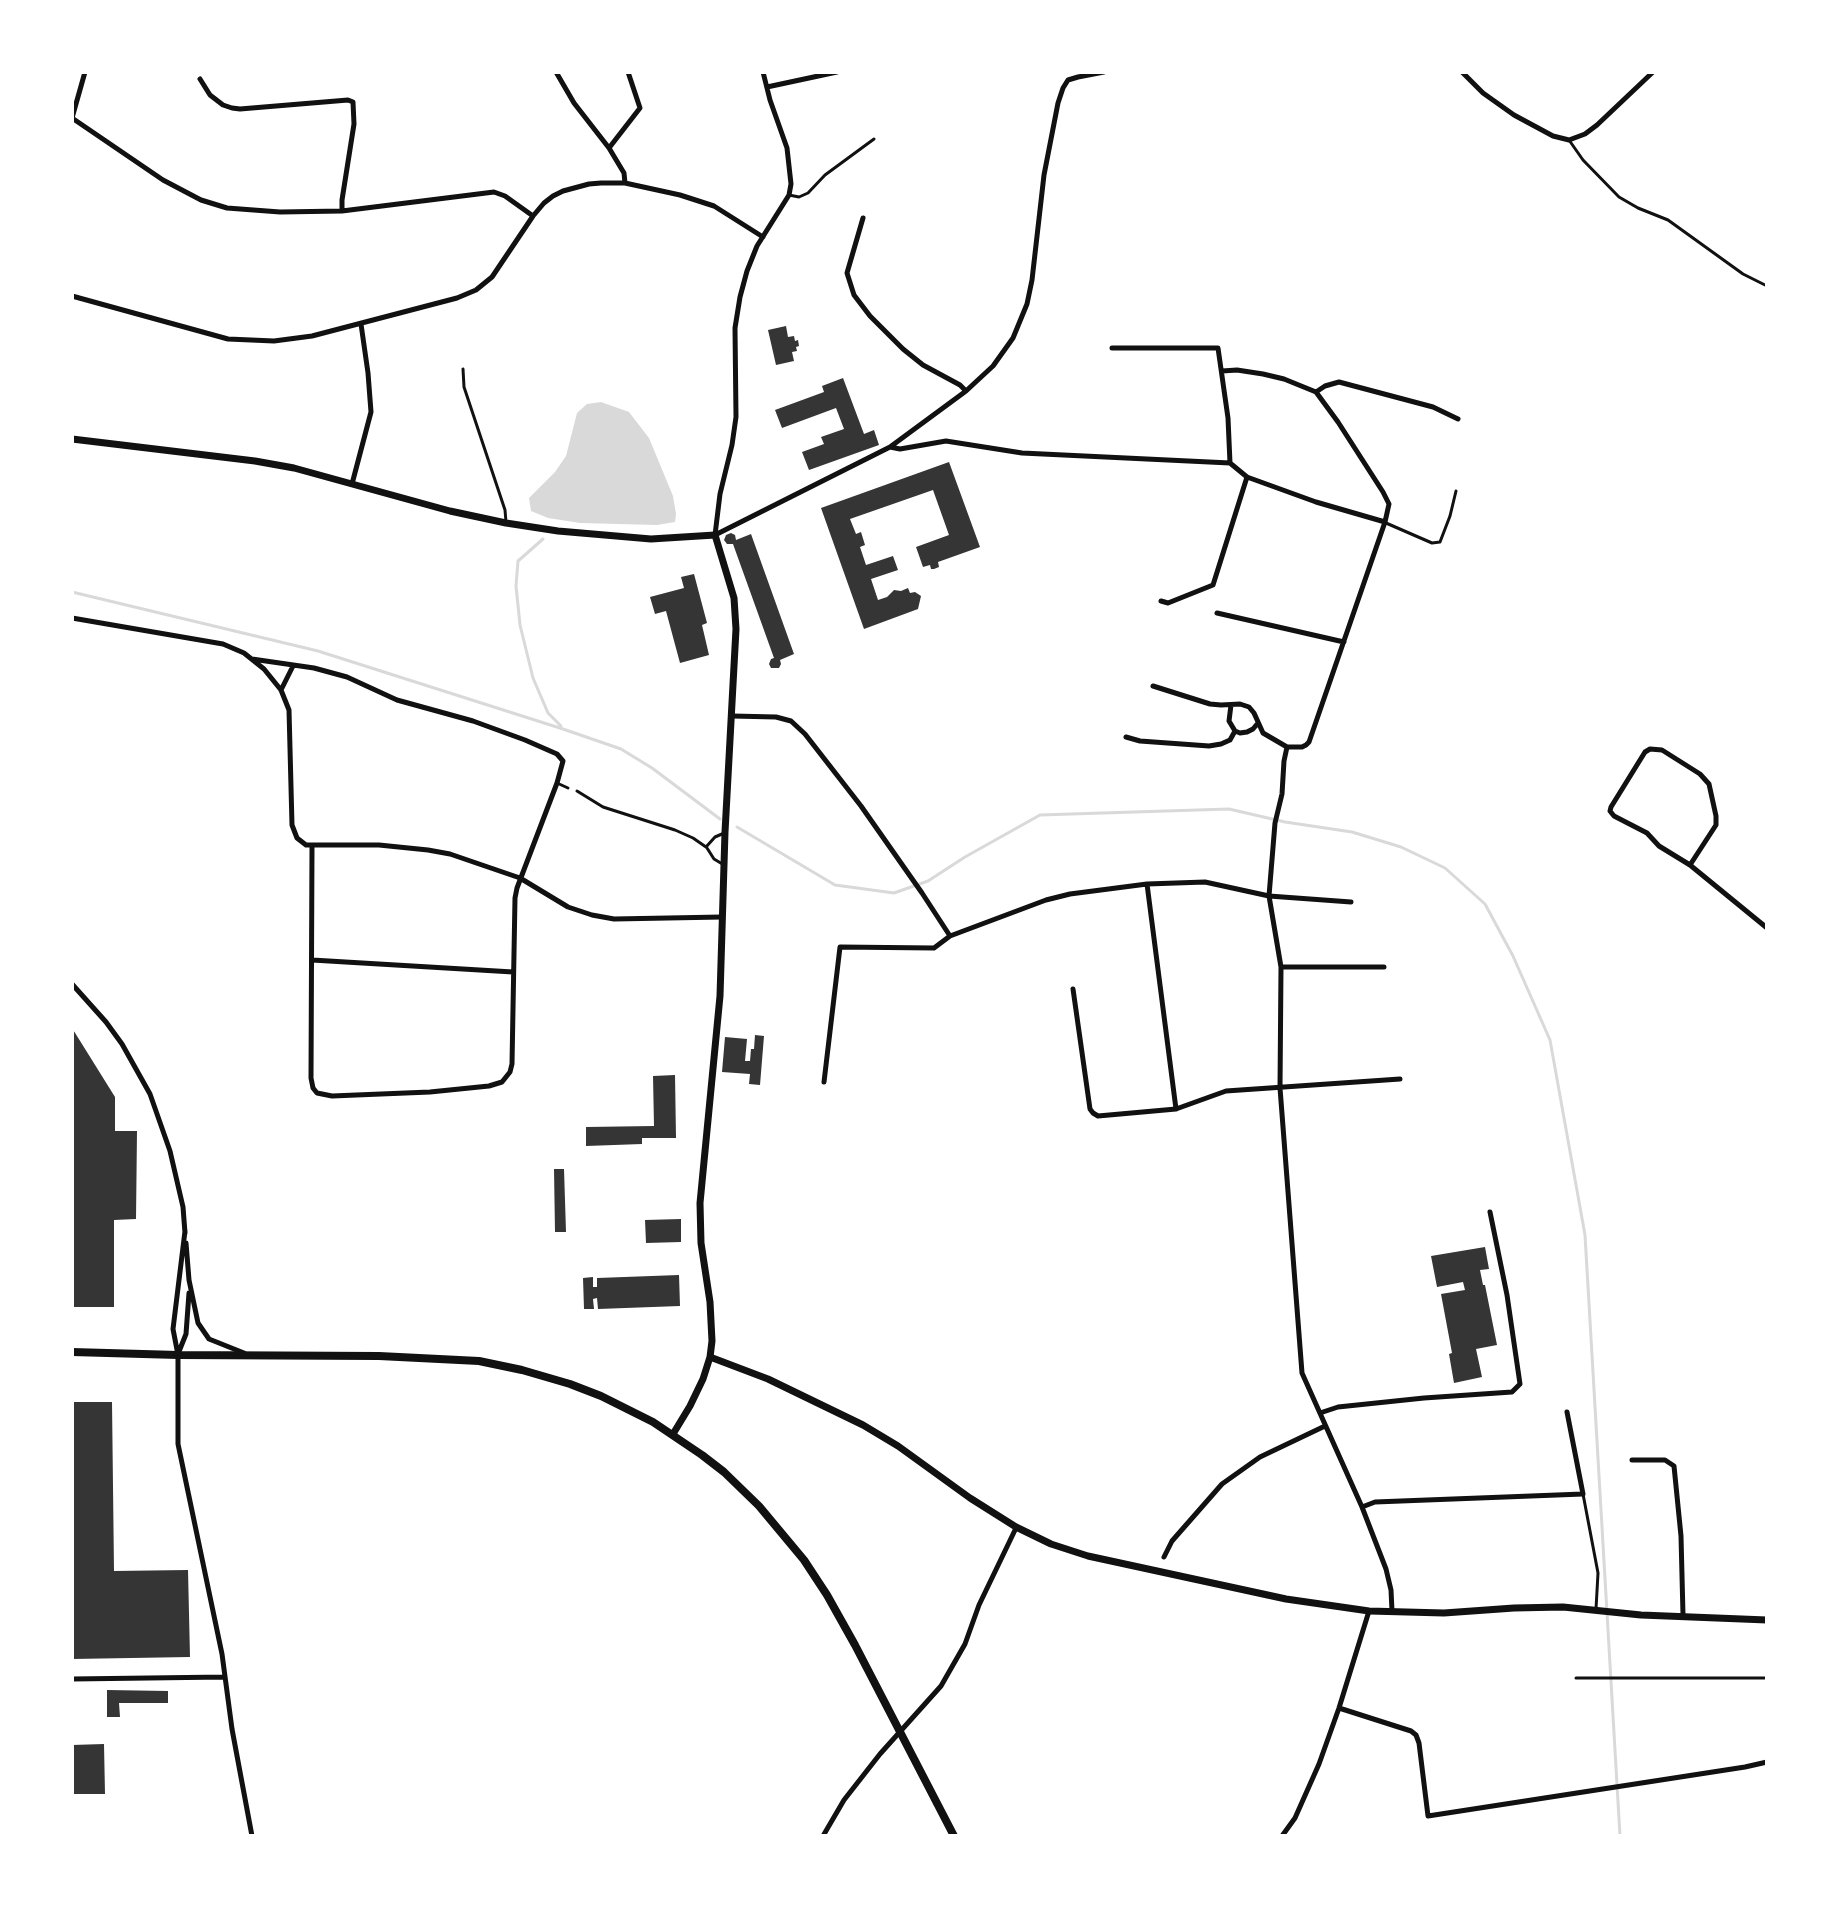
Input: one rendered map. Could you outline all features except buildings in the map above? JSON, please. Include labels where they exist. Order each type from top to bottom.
[{"type":"main road","points":[[72,1352],[450,1358],[503,1365],[540,1375],[601,1396],[653,1422],[702,1455],[743,1491],[804,1560],[855,1645],[954,1836]]},
{"type":"street","points":[[85,72],[72,118],[163,180],[201,200],[227,208],[280,212],[342,211],[494,192],[533,216]]},
{"type":"street","points":[[556,72],[574,103],[609,148],[624,173],[625,183]]},
{"type":"street","points":[[609,148],[640,108],[628,72]]},
{"type":"street","points":[[673,1434],[697,1393],[710,1357],[712,1328],[701,1243],[700,1203],[717,1028],[736,648],[735,605],[715,535],[736,417],[735,328],[740,297],[747,271],[763,237],[789,195],[791,175],[787,148],[763,72]]},
{"type":"street","points":[[767,87],[837,72]]},
{"type":"street","points":[[72,439],[237,458],[294,468],[450,511],[558,531],[631,538],[715,535],[890,447],[981,379],[1005,351],[1027,304],[1044,175],[1063,88],[1068,80],[1104,72]]},
{"type":"street","points":[[1462,72],[1483,93],[1514,115],[1553,136],[1569,140],[1597,125],[1653,72]]},
{"type":"street","points":[[200,79],[210,95],[232,108],[353,102],[354,124],[342,211]]},
{"type":"street","points":[[72,296],[228,339],[288,340],[361,324],[476,290],[501,265],[544,203],[563,191],[589,184],[625,183],[680,195],[714,206],[763,237]]},
{"type":"street","points":[[863,218],[847,273],[854,295],[903,349],[966,391]]},
{"type":"street","points":[[352,484],[371,412],[361,324]]},
{"type":"street","points":[[1112,348],[1218,348],[1228,418],[1230,463]]},
{"type":"street","points":[[1153,686],[1210,704],[1249,707],[1263,733],[1287,747],[1302,747],[1309,742],[1389,507],[1338,422],[1316,392],[1263,374],[1222,371]]},
{"type":"street","points":[[1316,392],[1339,382],[1433,407],[1458,419]]},
{"type":"street","points":[[890,447],[900,449],[946,441],[1022,453],[1230,463],[1247,477],[1385,522]]},
{"type":"street","points":[[1161,601],[1168,603],[1213,585],[1247,477]]},
{"type":"street","points":[[1217,613],[1344,642]]},
{"type":"street","points":[[72,618],[223,644],[252,659],[347,677],[397,700],[491,727],[557,754],[563,761],[557,783],[515,898],[512,1064],[502,1082],[430,1092],[332,1096],[317,1093],[311,1082],[312,846]]},
{"type":"street","points":[[252,659],[281,690],[289,710],[292,825],[297,838],[306,845],[350,844],[428,850],[472,860],[520,878],[568,907],[603,917],[633,920],[722,917]]},
{"type":"street","points":[[281,690],[294,665]]},
{"type":"street","points":[[1231,705],[1229,721],[1235,731],[1247,732],[1258,723]]},
{"type":"street","points":[[732,716],[776,717],[791,721],[805,734],[861,806],[950,936]]},
{"type":"street","points":[[1126,737],[1140,741],[1209,746],[1230,740],[1235,731]]},
{"type":"street","points":[[1287,747],[1275,823],[1269,896],[1281,967],[1280,1088],[1302,1373],[1386,1569],[1392,1612]]},
{"type":"street","points":[[1690,865],[1716,825],[1709,784],[1700,774],[1662,750],[1650,749],[1645,752],[1610,811],[1647,833],[1659,846],[1690,865],[1767,928]]},
{"type":"street","points":[[824,1082],[840,947],[934,948],[950,936],[1046,900],[1147,884],[1205,882],[1269,896],[1351,902]]},
{"type":"street","points":[[1147,884],[1176,1109]]},
{"type":"street","points":[[312,960],[513,972]]},
{"type":"street","points":[[1281,967],[1384,967]]},
{"type":"street","points":[[72,984],[122,1044],[150,1094],[170,1151],[183,1207],[189,1280],[196,1319],[206,1335],[215,1342],[249,1355]]},
{"type":"street","points":[[1073,989],[1090,1109],[1098,1116],[1176,1109],[1226,1091],[1400,1079]]},
{"type":"street","points":[[1320,1413],[1338,1407],[1512,1392],[1520,1384],[1507,1295],[1490,1212]]},
{"type":"street","points":[[185,1231],[173,1329],[178,1355],[178,1444],[225,1677],[252,1836]]},
{"type":"street","points":[[178,1355],[187,1330],[189,1280]]},
{"type":"street","points":[[710,1357],[786,1387],[872,1430],[1016,1527],[1063,1549],[1101,1560],[1286,1599],[1369,1611],[1444,1613],[1563,1607],[1613,1613],[1767,1620]]},
{"type":"street","points":[[1362,1507],[1375,1502],[1583,1494],[1567,1412]]},
{"type":"street","points":[[1164,1557],[1172,1541],[1222,1484],[1260,1457],[1325,1426]]},
{"type":"street","points":[[1632,1460],[1665,1460],[1674,1466],[1681,1536],[1683,1615]]},
{"type":"street","points":[[823,1836],[844,1800],[880,1754],[941,1686],[960,1653],[1016,1527]]},
{"type":"street","points":[[1282,1836],[1291,1826],[1306,1795],[1339,1708],[1369,1611]]},
{"type":"street","points":[[72,1679],[225,1677]]},
{"type":"street","points":[[1339,1708],[1416,1735],[1428,1816],[1767,1762]]},
{"type":"lane","points":[[789,195],[799,197],[808,193],[825,175],[874,139]]},
{"type":"lane","points":[[1569,140],[1583,160],[1619,197],[1668,220],[1743,274],[1767,286]]},
{"type":"lane","points":[[463,369],[464,387],[505,510],[506,523]]},
{"type":"lane","points":[[1385,522],[1432,543],[1440,542],[1456,491]]},
{"type":"lane","points":[[557,783],[568,788]]},
{"type":"lane","points":[[577,791],[603,807],[693,838],[724,865]]},
{"type":"lane","points":[[706,847],[725,832]]},
{"type":"lane","points":[[1583,1494],[1598,1573],[1599,1611]]},
{"type":"lane","points":[[1576,1678],[1767,1678]]},
{"type":"shaded area","points":[[601,402],[629,412],[649,438],[673,496],[675,522],[657,525],[580,523],[548,518],[531,511],[529,498],[566,456],[577,413],[587,404]]},
{"type":"waterway","points":[[543,539],[518,561],[516,586],[520,625],[533,678],[548,713],[561,726]]},
{"type":"waterway","points":[[72,592],[318,651],[621,749],[720,819]]},
{"type":"waterway","points":[[737,827],[835,885],[894,893],[928,881],[1040,815],[1229,809],[1285,822],[1352,832],[1401,847],[1445,868],[1485,904],[1513,956],[1550,1040],[1585,1235],[1620,1836]]}]
